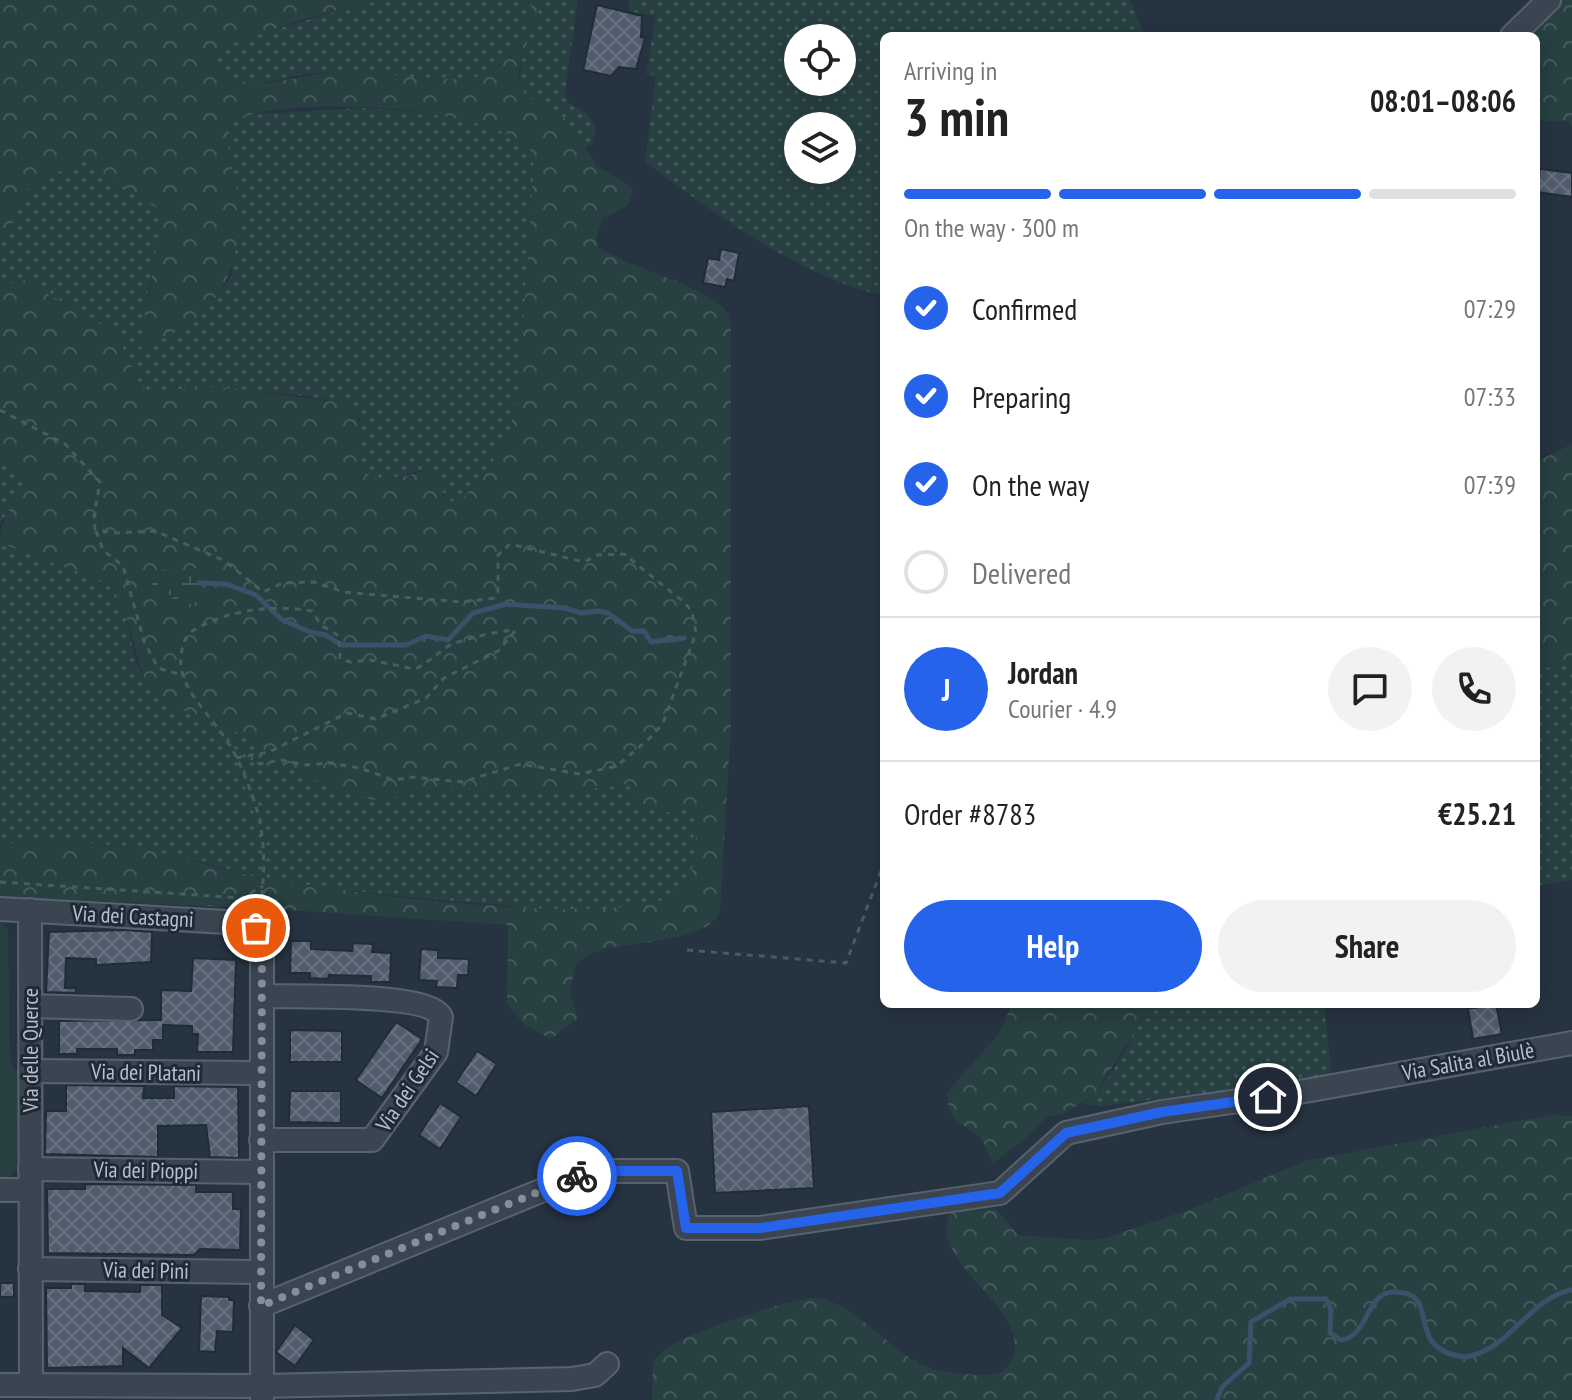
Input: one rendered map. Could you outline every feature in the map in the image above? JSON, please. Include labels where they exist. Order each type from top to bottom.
[{"type":"street","points":[[1516,32],[1549,0]]},
{"type":"street","name":"Via dei Castagni","points":[[0,909],[244,923],[259,932]]},
{"type":"street","name":"Via delle Querce","points":[[30,910],[31,1385]]},
{"type":"street","points":[[259,932],[262,996],[262,1393]]},
{"type":"street","name":"Via dei Gelsi","points":[[261,1140],[364,1142],[374,1139],[436,1052],[441,1019],[439,1012],[432,1008],[388,1000],[262,996]]},
{"type":"street","points":[[30,1006],[131,1009]]},
{"type":"street","name":"Via Salita al Biulè","points":[[261,1306],[589,1171],[677,1171],[686,1228],[760,1228],[1000,1193],[1066,1133],[1162,1112],[1294,1093],[1572,1043]]},
{"type":"street","name":"Via dei Platani","points":[[30,1071],[261,1073]]},
{"type":"street","name":"Via dei Pioppi","points":[[30,1180],[261,1172]]},
{"type":"street","points":[[0,1190],[30,1180]]},
{"type":"street","name":"Via dei Pini","points":[[30,1269],[261,1272]]},
{"type":"street","points":[[0,1385],[262,1393],[572,1379],[595,1375],[607,1364]]},
{"type":"path","points":[[0,410],[65,444],[94,473],[100,482],[94,515],[95,529],[103,550],[123,566],[144,641],[158,668],[182,675]]},
{"type":"path","points":[[95,529],[113,533],[155,531],[225,561],[263,592],[283,583],[315,582],[343,592],[455,602],[494,598],[498,592],[498,555],[510,544],[584,562],[598,555],[624,554],[685,603],[696,624],[689,660],[663,723],[617,766],[595,773],[567,773],[521,764],[494,775],[462,782],[414,777],[393,780],[360,768],[330,763],[304,765],[281,760],[260,764],[251,758]]},
{"type":"path","points":[[236,758],[251,758],[312,733],[347,713],[376,719],[426,698],[444,678],[498,651],[515,631],[507,629],[474,640],[459,641],[415,669],[370,660],[351,662],[340,659],[338,648],[341,640],[321,625],[312,611],[243,611],[189,633],[179,653],[182,675],[236,758],[256,806],[263,886],[259,932]]},
{"type":"path","points":[[687,950],[846,963],[880,874]]},
{"type":"path","points":[[0,882],[242,898],[263,886]]},
{"type":"green space","points":[[0,0],[376,0],[301,20],[216,49],[215,66],[226,76],[240,82],[255,83],[335,72],[434,79],[472,78],[487,74],[504,62],[524,34],[530,18],[531,0],[541,0],[519,69],[519,83],[525,95],[566,119],[597,166],[632,187],[628,203],[602,219],[596,239],[598,247],[702,293],[727,313],[731,329],[731,725],[720,911],[714,921],[702,929],[669,939],[604,949],[576,963],[570,991],[578,1018],[551,1039],[525,1025],[507,1004],[508,925],[273,909],[0,897],[0,845],[57,842],[150,851],[262,878],[349,891],[480,905],[546,909],[606,908],[652,903],[680,891],[692,871],[697,827],[693,806],[685,806],[677,814],[640,805],[628,784],[580,790],[445,789],[373,800],[328,786],[307,777],[224,724],[164,704],[143,675],[124,610],[113,589],[105,582],[0,543],[3,523],[23,478],[0,450],[0,287],[24,280],[116,333],[141,387],[151,392],[205,387],[237,389],[343,403],[358,419],[360,457],[371,478],[384,481],[430,470],[443,478],[442,494],[452,502],[461,500],[487,471],[509,434],[519,387],[534,163],[529,147],[504,133],[429,113],[339,106],[261,112],[233,120],[228,145],[238,215],[232,266],[208,306],[168,336],[140,348],[160,210],[82,159],[24,191],[9,232],[0,229]]},
{"type":"green space","points":[[376,0],[531,0],[531,13],[524,35],[508,57],[491,72],[477,77],[439,79],[326,72],[252,84],[233,80],[215,66],[216,49],[225,44]]},
{"type":"green space","points":[[541,0],[578,0],[565,92],[568,102],[587,114],[596,127],[592,143],[585,148],[566,119],[525,95],[519,83],[523,50]]},
{"type":"green space","points":[[630,0],[1130,0],[1143,32],[880,32],[880,295],[853,287],[790,259],[728,222],[645,162],[656,76],[646,74],[656,16],[628,11]]},
{"type":"green space","points":[[1558,0],[1572,0],[1572,127],[1567,121],[1540,121],[1540,32],[1530,32]]},
{"type":"green space","points":[[359,108],[473,121],[514,135],[527,145],[534,162],[519,387],[509,434],[487,471],[461,500],[452,502],[421,470],[384,481],[371,478],[357,457],[360,419],[343,403],[306,396],[205,387],[151,392],[141,387],[116,333],[24,280],[0,287],[0,229],[9,231],[24,191],[82,159],[160,210],[158,253],[147,294],[154,343],[207,308],[232,275],[230,156],[226,145],[233,120],[246,115]]},
{"type":"green space","points":[[1572,444],[1572,664],[1540,668],[1540,460]]},
{"type":"green space","points":[[0,450],[23,478],[22,489],[0,524]]},
{"type":"green space","points":[[0,543],[105,582],[121,604],[134,654],[148,680],[307,777],[373,800],[445,789],[580,790],[629,784],[640,805],[676,814],[685,806],[693,806],[697,840],[689,880],[676,895],[656,902],[613,910],[567,911],[322,887],[262,878],[169,855],[96,844],[24,842],[0,845]]},
{"type":"green space","points":[[196,568],[201,576],[199,583],[183,592],[197,598],[193,606],[183,610],[171,599],[182,591],[173,591],[168,597],[152,594],[152,579],[161,570],[177,572]]},
{"type":"green space","points":[[1572,664],[1572,880],[1540,885],[1540,668]]},
{"type":"green space","points":[[0,921],[8,930],[10,1062],[18,1074],[17,1168],[6,1180],[0,1180]]},
{"type":"green space","points":[[1010,1008],[1145,1008],[1136,1030],[1094,1095],[1065,1113],[1046,1117],[1024,1140],[993,1163],[979,1136],[952,1114],[947,1092],[999,1034]]},
{"type":"green space","points":[[1145,1008],[1324,1008],[1332,1077],[1103,1106],[1083,1104],[1103,1083],[1128,1045]]},
{"type":"green space","points":[[1550,1115],[1572,1116],[1572,1400],[652,1400],[653,1360],[675,1343],[750,1314],[789,1302],[816,1298],[844,1308],[923,1365],[977,1375],[1002,1372],[1012,1359],[1015,1340],[1008,1322],[995,1303],[952,1249],[946,1230],[951,1211],[996,1209],[1018,1235],[1089,1240],[1106,1238],[1199,1206],[1305,1161]]},
{"type":"building","points":[[597,5],[642,16],[641,37],[645,38],[636,69],[619,67],[611,76],[583,70]]},
{"type":"building","points":[[1540,169],[1572,173],[1572,197],[1540,192]]},
{"type":"building","points":[[721,249],[739,253],[734,281],[727,279],[725,287],[703,283],[708,258],[719,260]]},
{"type":"building","points":[[49,932],[152,932],[151,962],[96,965],[96,959],[66,958],[65,988],[76,988],[76,993],[46,992]]},
{"type":"building","points":[[291,941],[311,941],[311,949],[352,951],[353,943],[373,944],[372,952],[391,953],[390,982],[371,982],[371,976],[329,975],[328,979],[310,978],[310,973],[290,973]]},
{"type":"building","points":[[421,949],[438,950],[438,958],[469,959],[468,975],[458,975],[457,988],[436,987],[437,981],[419,980]]},
{"type":"building","points":[[193,958],[236,960],[233,1052],[197,1052],[198,1034],[192,1034],[192,1026],[163,1025],[163,1040],[153,1040],[153,1050],[135,1050],[135,1055],[117,1055],[117,1049],[77,1049],[77,1054],[59,1054],[59,1021],[161,1020],[161,990],[191,991]]},
{"type":"building","points":[[1497,1008],[1502,1034],[1473,1039],[1468,1009]]},
{"type":"building","points":[[396,1022],[422,1039],[382,1098],[356,1080]]},
{"type":"building","points":[[290,1030],[342,1031],[342,1062],[290,1062]]},
{"type":"building","points":[[477,1051],[497,1064],[476,1096],[456,1082]]},
{"type":"building","points":[[66,1085],[144,1086],[143,1098],[174,1098],[174,1086],[238,1087],[239,1158],[210,1157],[206,1125],[158,1126],[158,1157],[45,1154],[46,1111],[66,1111]]},
{"type":"building","points":[[290,1091],[341,1091],[341,1123],[289,1122]]},
{"type":"building","points":[[440,1103],[461,1117],[440,1149],[419,1135]]},
{"type":"building","points":[[809,1106],[814,1188],[715,1193],[711,1112]]},
{"type":"building","points":[[85,1184],[196,1185],[196,1192],[233,1192],[233,1209],[241,1209],[240,1250],[200,1249],[194,1255],[48,1253],[47,1189],[85,1189]]},
{"type":"building","points":[[0,1283],[14,1283],[14,1297],[0,1297]]},
{"type":"building","points":[[71,1284],[85,1284],[85,1291],[140,1292],[140,1285],[162,1285],[162,1315],[182,1328],[149,1368],[123,1348],[123,1366],[47,1368],[46,1288],[71,1288]]},
{"type":"building","points":[[201,1296],[234,1300],[233,1332],[217,1331],[215,1352],[199,1351]]},
{"type":"building","points":[[295,1325],[314,1340],[295,1366],[276,1352]]},
{"type":"waterway","points":[[199,583],[226,584],[256,595],[281,619],[310,632],[326,635],[341,645],[406,645],[426,636],[448,640],[473,613],[506,604],[565,608],[581,613],[598,611],[608,613],[632,631],[644,631],[651,642],[684,638]]},
{"type":"waterway","points":[[1217,1400],[1222,1387],[1249,1363],[1251,1322],[1290,1299],[1326,1299],[1331,1309],[1330,1333],[1341,1340],[1357,1331],[1372,1306],[1385,1294],[1409,1294],[1422,1310],[1427,1333],[1434,1343],[1445,1352],[1465,1357],[1495,1345],[1543,1303],[1572,1290]]},
{"type":"way so far","points":[[256,928],[262,935],[261,1306],[577,1176]]},
{"type":"route","points":[[577,1176],[589,1171],[677,1171],[686,1228],[760,1228],[1000,1193],[1066,1133],[1162,1112],[1268,1097]]}]
